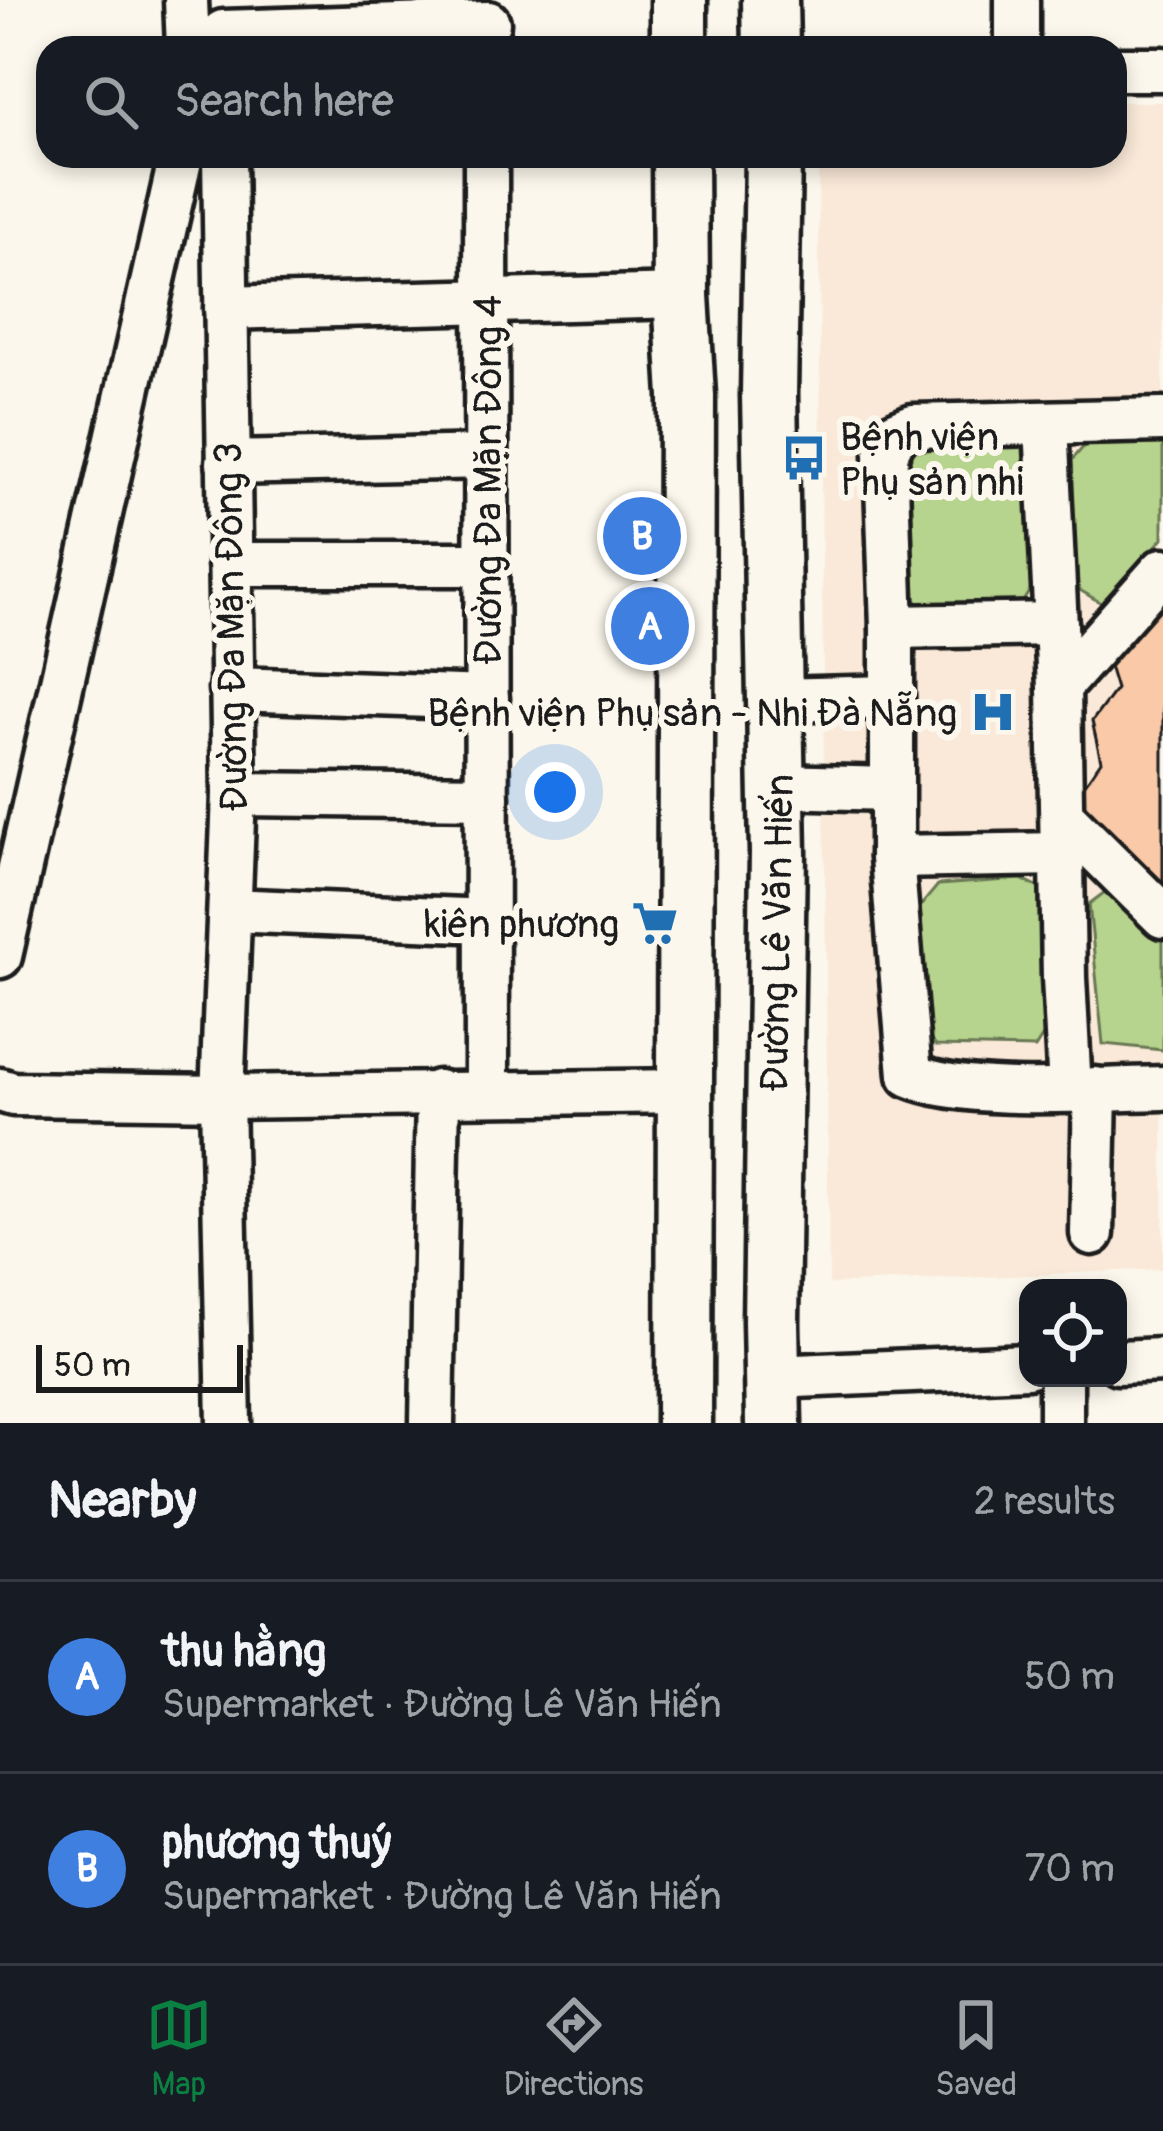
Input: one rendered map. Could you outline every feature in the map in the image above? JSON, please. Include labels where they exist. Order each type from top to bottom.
[{"type":"main road","points":[[679,0],[680,36]]},
{"type":"main road","points":[[770,0],[771,36]]},
{"type":"main road","points":[[680,168],[687,396],[684,1423]]},
{"type":"main road","name":"Đường Lê Văn Hiến","points":[[773,168],[769,395],[778,743],[773,1400]]},
{"type":"main road","points":[[688,744],[778,743]]},
{"type":"street","points":[[186,0],[214,32],[487,24]]},
{"type":"street","points":[[1017,0],[1017,36]]},
{"type":"street","points":[[1127,69],[1163,69]]},
{"type":"street","points":[[0,956],[178,168]]},
{"type":"street","name":"Đường Đa Mặn Đông 3","points":[[224,168],[234,794],[222,1097],[229,1423]]},
{"type":"street","name":"Đường Đa Mặn Đông 4","points":[[486,168],[487,1091]]},
{"type":"street","points":[[226,308],[681,296]]},
{"type":"street","points":[[1163,420],[913,426],[896,433],[886,454],[892,857],[910,1075],[928,1083],[1082,1090],[1163,1088]]},
{"type":"street","points":[[1046,425],[1062,835],[1092,1233]]},
{"type":"street","points":[[228,463],[487,457]]},
{"type":"street","points":[[230,564],[488,563]]},
{"type":"street","points":[[1059,687],[1163,570]]},
{"type":"street","points":[[892,627],[1056,624]]},
{"type":"street","points":[[231,689],[487,698]]},
{"type":"street","points":[[778,743],[892,697]]},
{"type":"street","points":[[778,743],[891,790]]},
{"type":"street","points":[[234,794],[488,797]]},
{"type":"street","points":[[892,857],[1062,835],[1163,916]]},
{"type":"street","points":[[230,910],[487,921]]},
{"type":"street","points":[[0,1090],[222,1097],[687,1091]]},
{"type":"street","points":[[432,1423],[438,1092]]},
{"type":"street","points":[[1127,1362],[1163,1360]]},
{"type":"street","points":[[773,1400],[1019,1367]]},
{"type":"street","points":[[1061,1387],[1061,1423]]},
{"type":"shaded area","name":"Bệnh viện Phụ sản - Nhi Đà Nẵng","points":[[1127,102],[1163,102],[1163,1269],[829,1284],[818,168],[1127,168]]},
{"type":"green space","points":[[1093,436],[1163,436],[1163,538],[1103,604],[1073,586],[1072,460]]},
{"type":"green space","points":[[1005,438],[1024,448],[1031,589],[1019,607],[920,605],[905,589],[902,468],[915,444]]},
{"type":"green space","points":[[1021,879],[1039,888],[1047,1029],[1035,1048],[936,1046],[920,1029],[918,909],[938,885]]},
{"type":"green space","points":[[1109,889],[1163,940],[1163,1050],[1103,1044],[1089,904]]},
{"type":"building","points":[[1163,593],[1163,907],[1065,813],[1101,761],[1092,721],[1116,689],[1109,666]]},
{"type":"place","name":"Bệnh viện Phụ sản nhi","points":[[804,458]]},
{"type":"place","name":"phương thuý","points":[[642,536]]},
{"type":"place","name":"thu hằng","points":[[650,626]]},
{"type":"place","name":"Bệnh viện Phụ sản - Nhi Đà Nẵng","points":[[993,712]]},
{"type":"place","name":"kiên phương","points":[[655,923]]}]
